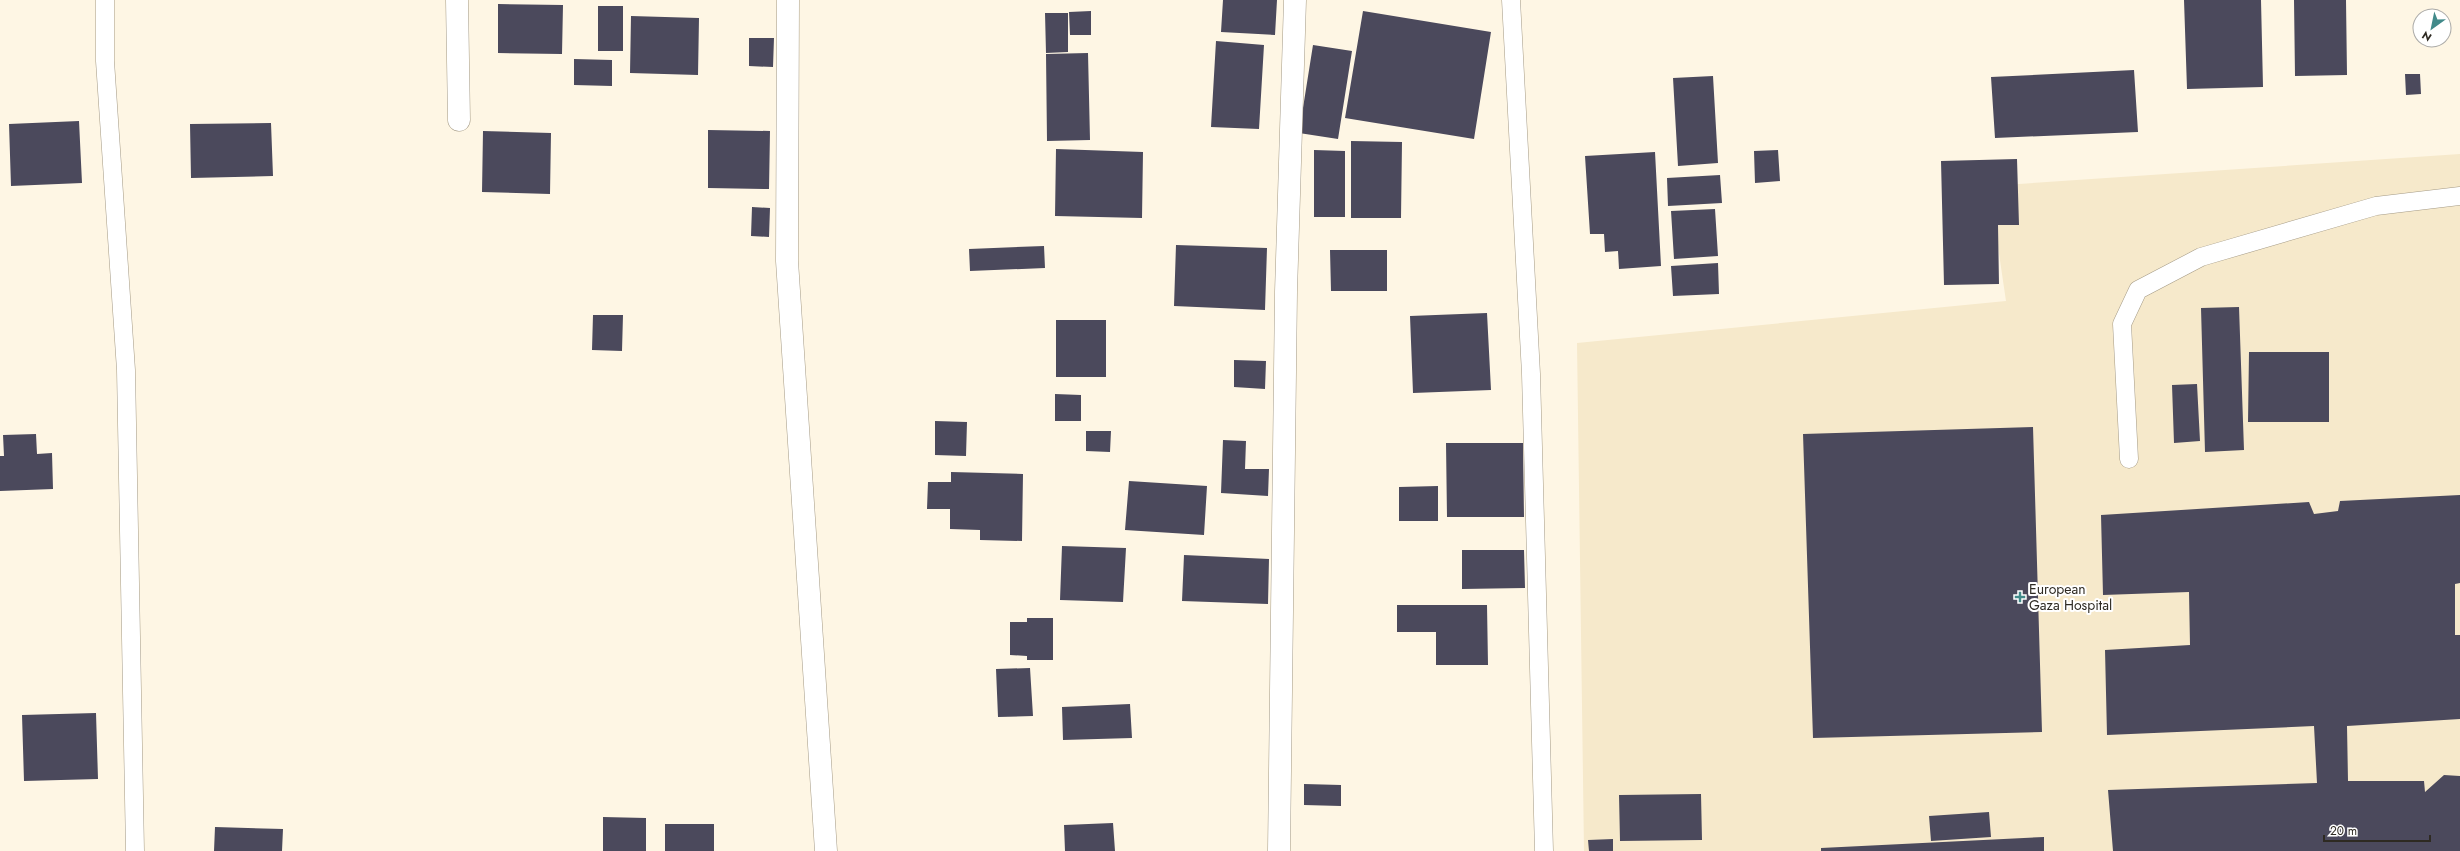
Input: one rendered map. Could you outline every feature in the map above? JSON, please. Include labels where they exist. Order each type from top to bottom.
[{"type":"street","points":[[457,0],[459,120]]},
{"type":"street","points":[[788,0],[786,261],[826,851]]},
{"type":"street","points":[[1279,851],[1286,292],[1295,0]]},
{"type":"lane","points":[[105,0],[105,60],[126,370],[135,851]]},
{"type":"lane","points":[[1511,0],[1531,374],[1544,851]]},
{"type":"lane","points":[[2129,459],[2122,324],[2138,290],[2201,257],[2361,210],[2376,206],[2460,196]]},
{"type":"shaded area","name":"European Gaza Hospital","points":[[2460,154],[2460,851],[1584,851],[1577,343],[2006,301],[1989,186]]},
{"type":"building","points":[[1223,0],[1277,0],[1275,35],[1221,32]]},
{"type":"building","points":[[2184,0],[2261,0],[2263,87],[2187,89]]},
{"type":"building","points":[[2294,0],[2346,0],[2347,75],[2295,76]]},
{"type":"building","points":[[498,4],[563,5],[562,54],[498,53]]},
{"type":"building","points":[[598,6],[623,6],[623,51],[598,51]]},
{"type":"building","points":[[1091,11],[1091,35],[1070,35],[1069,12]]},
{"type":"building","points":[[1363,11],[1491,32],[1474,139],[1345,118]]},
{"type":"building","points":[[1045,13],[1068,13],[1068,52],[1046,53]]},
{"type":"building","points":[[631,16],[699,18],[698,75],[630,73]]},
{"type":"building","points":[[749,38],[774,38],[773,67],[749,66]]},
{"type":"building","points":[[1216,41],[1264,45],[1259,129],[1211,127]]},
{"type":"building","points":[[1313,45],[1352,51],[1338,139],[1299,133]]},
{"type":"building","points":[[1088,53],[1090,140],[1047,141],[1046,54]]},
{"type":"building","points":[[574,59],[612,60],[612,86],[574,85]]},
{"type":"building","points":[[2134,70],[2138,132],[1995,138],[1991,77]]},
{"type":"building","points":[[2405,74],[2420,74],[2421,94],[2406,95]]},
{"type":"building","points":[[1713,76],[1718,163],[1678,166],[1673,78]]},
{"type":"building","points":[[79,121],[82,183],[11,186],[9,124]]},
{"type":"building","points":[[271,123],[273,176],[191,178],[190,124]]},
{"type":"building","points":[[708,130],[770,131],[769,189],[708,188]]},
{"type":"building","points":[[483,131],[551,133],[550,194],[482,192]]},
{"type":"building","points":[[1351,141],[1402,142],[1401,218],[1351,218]]},
{"type":"building","points":[[1056,149],[1143,152],[1142,218],[1055,216]]},
{"type":"building","points":[[1314,150],[1345,151],[1345,217],[1314,217]]},
{"type":"building","points":[[1778,150],[1780,181],[1755,183],[1754,151]]},
{"type":"building","points":[[1655,152],[1661,266],[1619,269],[1618,251],[1605,252],[1604,234],[1590,234],[1585,156]]},
{"type":"building","points":[[2017,159],[2019,225],[1998,225],[1999,284],[1944,285],[1941,161]]},
{"type":"building","points":[[1720,175],[1722,203],[1668,206],[1667,178]]},
{"type":"building","points":[[752,207],[770,208],[769,237],[751,236]]},
{"type":"building","points":[[1715,209],[1718,256],[1674,259],[1671,211]]},
{"type":"building","points":[[1176,245],[1267,248],[1265,310],[1174,306]]},
{"type":"building","points":[[1044,246],[1045,268],[970,271],[969,249]]},
{"type":"building","points":[[1330,250],[1387,250],[1387,291],[1331,291]]},
{"type":"building","points":[[1718,263],[1719,294],[1673,296],[1671,266]]},
{"type":"building","points":[[2239,307],[2244,450],[2205,452],[2201,308]]},
{"type":"building","points":[[1487,313],[1491,390],[1413,393],[1410,316]]},
{"type":"building","points":[[593,315],[623,315],[622,351],[592,350]]},
{"type":"building","points":[[1056,320],[1106,320],[1106,377],[1056,377]]},
{"type":"building","points":[[2249,352],[2329,352],[2329,422],[2248,422]]},
{"type":"building","points":[[1234,360],[1266,361],[1265,389],[1234,387]]},
{"type":"building","points":[[2197,384],[2200,441],[2174,443],[2172,385]]},
{"type":"building","points":[[1055,394],[1081,395],[1081,421],[1055,421]]},
{"type":"building","points":[[935,421],[967,422],[966,456],[935,455]]},
{"type":"building","points":[[2033,427],[2042,732],[1813,738],[1803,434]]},
{"type":"building","points":[[1086,431],[1111,431],[1110,452],[1086,451]]},
{"type":"building","points":[[36,434],[37,454],[52,453],[53,489],[0,491],[0,456],[4,456],[3,435]]},
{"type":"building","points":[[1223,440],[1246,441],[1245,469],[1269,469],[1268,496],[1221,493]]},
{"type":"building","points":[[1446,443],[1523,443],[1524,517],[1447,517]]},
{"type":"building","points":[[951,472],[1023,474],[1022,541],[980,540],[980,530],[950,529],[950,509],[927,509],[928,482],[951,482]]},
{"type":"building","points":[[1129,481],[1207,486],[1204,535],[1125,530]]},
{"type":"building","points":[[1438,486],[1438,521],[1399,521],[1399,487]]},
{"type":"building","points":[[2460,495],[2460,583],[2455,584],[2455,635],[2460,635],[2460,719],[2347,726],[2348,781],[2424,781],[2425,792],[2444,775],[2460,776],[2460,851],[2113,851],[2108,790],[2317,783],[2314,726],[2107,735],[2105,650],[2190,645],[2189,592],[2103,595],[2101,515],[2309,502],[2314,514],[2338,511],[2340,501]]},
{"type":"building","points":[[1062,546],[1126,548],[1123,602],[1060,600]]},
{"type":"building","points":[[1462,550],[1524,550],[1525,588],[1462,589]]},
{"type":"building","points":[[1184,555],[1269,559],[1268,604],[1182,601]]},
{"type":"building","points":[[1397,605],[1487,605],[1488,665],[1436,665],[1436,632],[1397,632]]},
{"type":"building","points":[[1027,618],[1053,618],[1053,660],[1027,660],[1027,656],[1010,655],[1010,622],[1027,622]]},
{"type":"building","points":[[1030,668],[1033,716],[998,717],[996,669]]},
{"type":"building","points":[[1130,704],[1132,738],[1063,740],[1062,707]]},
{"type":"building","points":[[96,713],[98,779],[24,781],[22,715]]},
{"type":"building","points":[[1304,784],[1341,785],[1341,806],[1304,805]]},
{"type":"building","points":[[1701,794],[1702,840],[1620,841],[1619,795]]},
{"type":"building","points":[[1989,812],[1991,837],[1931,841],[1929,816]]},
{"type":"building","points":[[603,817],[646,818],[646,851],[603,851]]},
{"type":"building","points":[[1113,823],[1115,851],[1065,851],[1064,825]]},
{"type":"building","points":[[665,824],[714,824],[714,851],[665,851]]},
{"type":"building","points":[[215,827],[283,829],[282,851],[214,851]]},
{"type":"building","points":[[2044,837],[2044,851],[1821,851],[1821,848]]},
{"type":"building","points":[[1613,839],[1613,851],[1589,851],[1588,840]]},
{"type":"place","name":"European Gaza Hospital","points":[[2020,597]]}]
